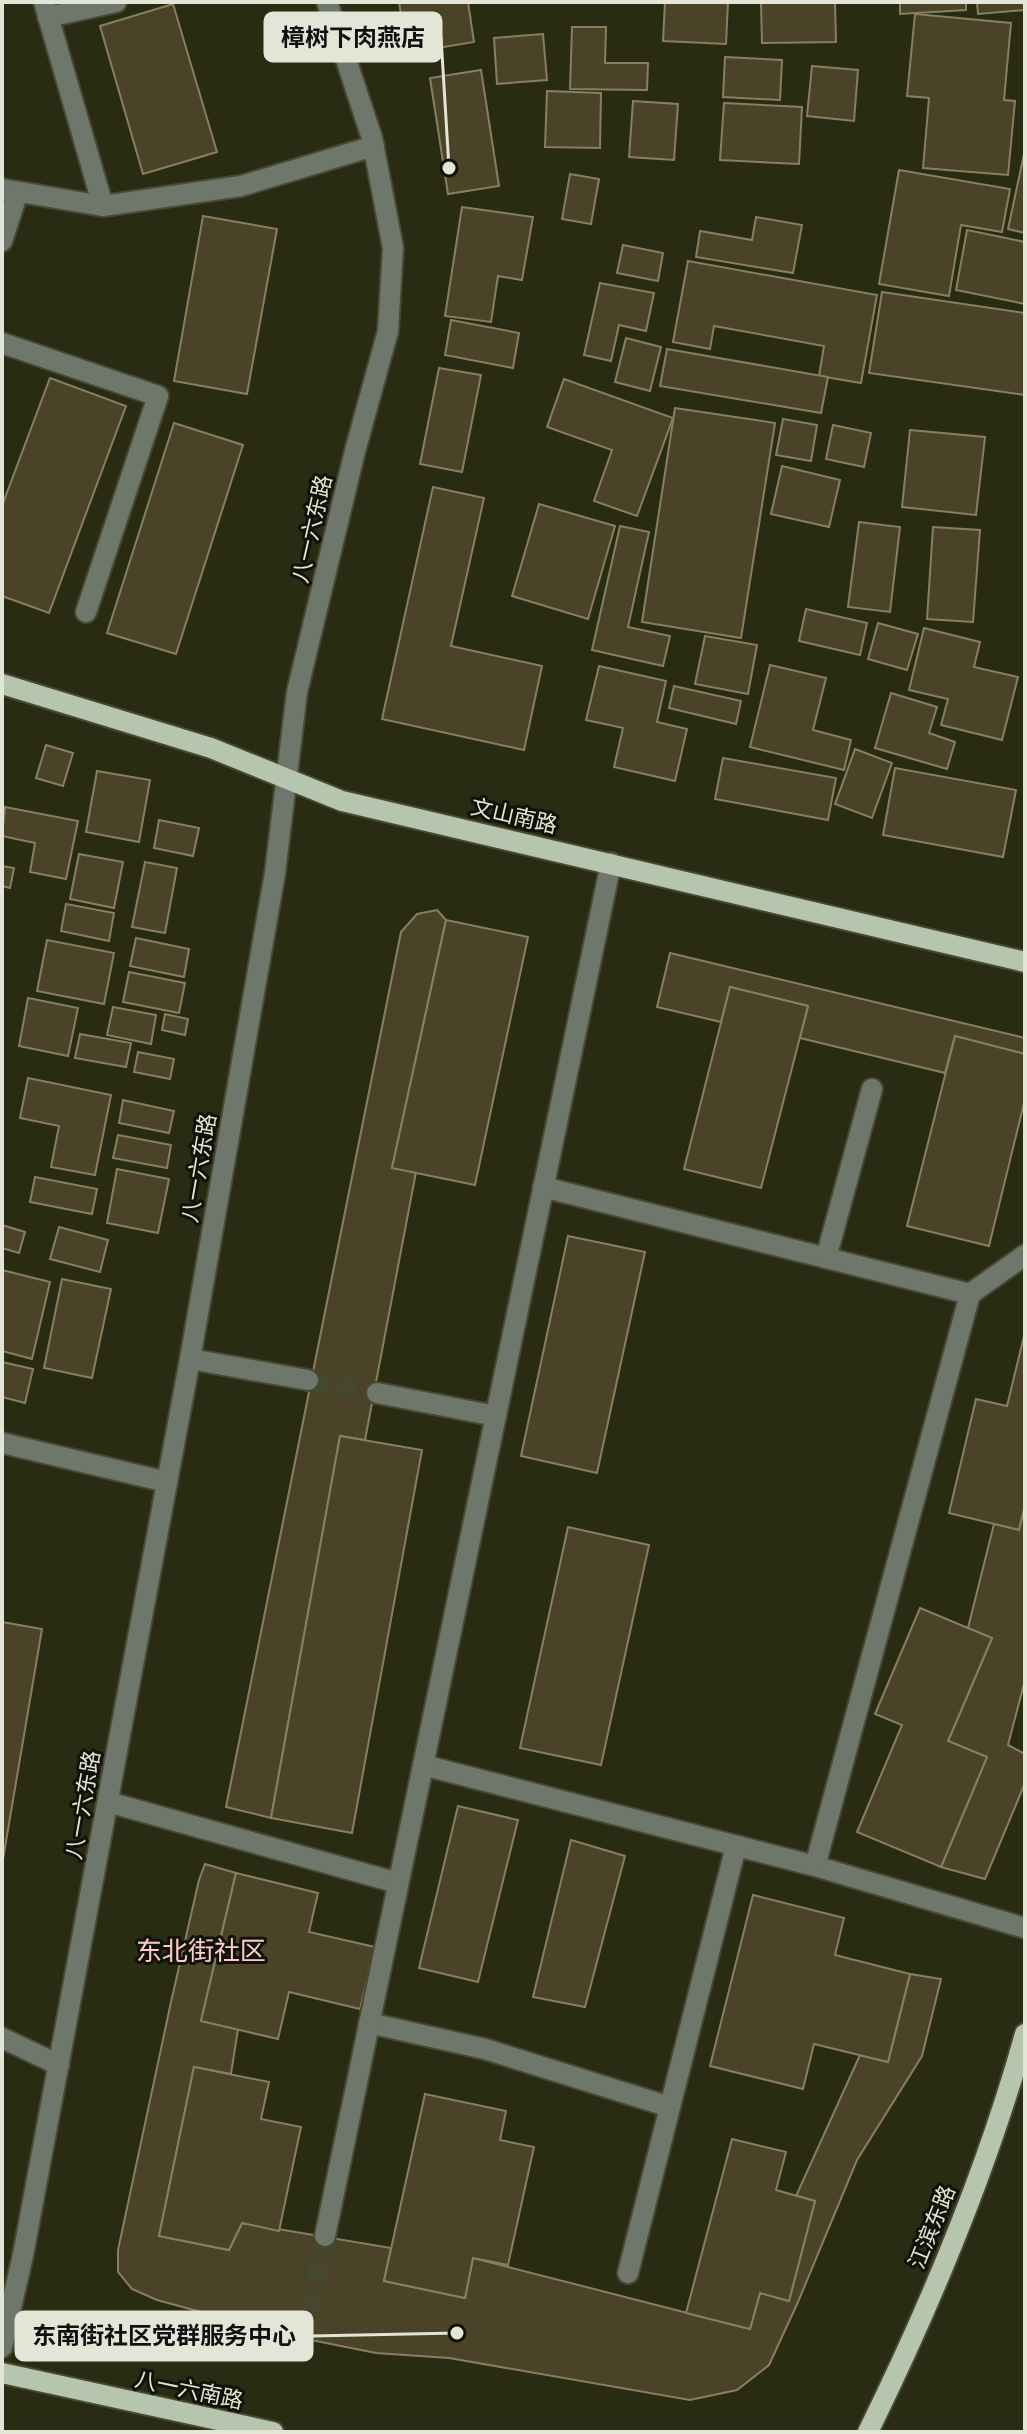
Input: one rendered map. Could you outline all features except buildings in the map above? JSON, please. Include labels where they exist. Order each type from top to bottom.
[{"type":"main road","name":"文山南路","points":[[2,684],[211,748],[342,801],[1025,962]]},
{"type":"main road","name":"江滨东路","points":[[868,2432],[918,2322],[988,2152],[1025,2034]]},
{"type":"main road","name":"八一六南路","points":[[2,2373],[273,2432]]},
{"type":"street","points":[[103,206],[46,10],[116,2]]},
{"type":"street","name":"八一六东路","points":[[2,2347],[23,2255],[190,1359],[275,873],[297,692],[355,451],[388,331],[393,248],[374,146],[327,2]]},
{"type":"street","points":[[2,241],[10,190],[103,206],[241,186],[374,146]]},
{"type":"street","points":[[2,343],[158,396],[86,612]]},
{"type":"street","points":[[325,2236],[611,863]]},
{"type":"street","points":[[826,1258],[872,1089]]},
{"type":"street","points":[[543,1187],[970,1294]]},
{"type":"street","points":[[815,1866],[970,1294],[1025,1255]]},
{"type":"street","points":[[190,1359],[308,1380]]},
{"type":"street","points":[[377,1393],[496,1416]]},
{"type":"street","points":[[2,1443],[167,1482]]},
{"type":"street","points":[[423,1765],[815,1866],[1025,1928]]},
{"type":"street","points":[[108,1802],[398,1883]]},
{"type":"street","points":[[628,2273],[736,1846]]},
{"type":"street","points":[[369,2023],[485,2049],[670,2107]]},
{"type":"street","points":[[2,2038],[59,2065]]},
{"type":"tunnel","points":[[308,1380],[377,1393]]},
{"type":"tunnel","points":[[304,2340],[325,2236]]},
{"type":"place","name":"樟树下肉燕店","points":[[449,168]]},
{"type":"place","name":"东南街社区党群服务中心","points":[[457,2333]]},
{"type":"district","name":"东北街社区","points":[[201,1951]]}]
